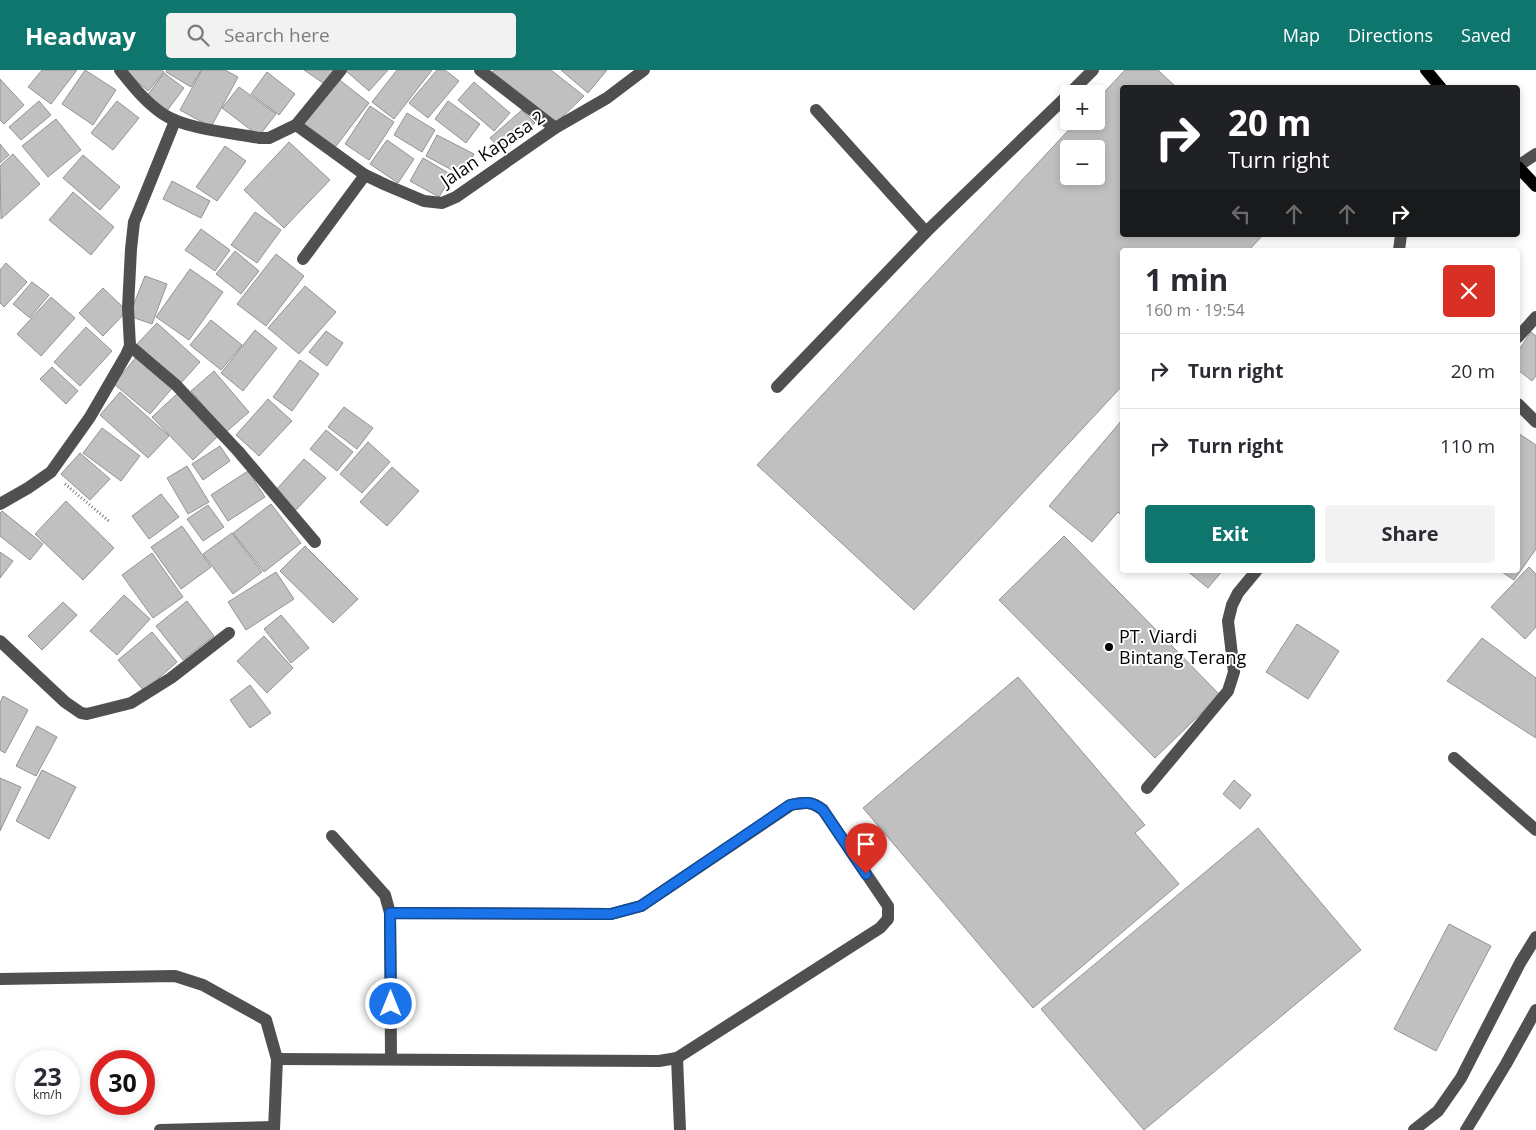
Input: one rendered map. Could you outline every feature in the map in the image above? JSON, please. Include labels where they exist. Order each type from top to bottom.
[{"type":"main road","points":[[1426,70],[1438,85]]},
{"type":"main road","points":[[1520,168],[1536,186]]},
{"type":"street","points":[[120,70],[136,91],[169,118],[205,128],[260,138],[269,138],[296,125],[341,70]]},
{"type":"street","points":[[480,70],[555,128]]},
{"type":"street","name":"Jalan Kapasa 2","points":[[296,125],[365,175],[424,201],[442,204],[463,192],[555,128],[607,98],[644,70]]},
{"type":"street","points":[[1078,85],[1094,70]]},
{"type":"street","points":[[777,388],[926,232],[1060,103]]},
{"type":"street","points":[[816,110],[926,232]]},
{"type":"street","points":[[0,504],[51,472],[90,416],[130,346],[128,308],[134,222],[169,118]]},
{"type":"street","points":[[1520,165],[1536,154]]},
{"type":"street","points":[[303,259],[365,175]]},
{"type":"street","points":[[1520,335],[1536,317]]},
{"type":"street","points":[[130,346],[176,384],[238,451],[315,542]]},
{"type":"street","points":[[1520,406],[1536,422]]},
{"type":"street","points":[[1147,788],[1228,691],[1234,672],[1228,620],[1238,593],[1255,573]]},
{"type":"street","points":[[0,641],[65,702],[81,714],[87,714],[131,703],[171,678],[229,633]]},
{"type":"street","points":[[1454,758],[1536,830]]},
{"type":"street","points":[[277,1058],[659,1061],[678,1058],[880,928],[888,919],[888,906],[823,810],[815,803],[804,802],[790,805],[641,906],[628,910],[611,914],[390,913]]},
{"type":"street","points":[[332,836],[385,895],[390,913],[391,1059]]},
{"type":"street","points":[[1414,1130],[1438,1111],[1461,1078],[1520,963],[1536,937]]},
{"type":"street","points":[[0,979],[175,976],[203,984],[266,1020],[277,1058],[274,1128],[160,1130]]},
{"type":"street","points":[[1466,1130],[1536,1010]]},
{"type":"street","points":[[678,1058],[680,1130]]},
{"type":"path","points":[[51,472],[110,522]]},
{"type":"building","points":[[42,70],[77,70],[51,104],[28,87]]},
{"type":"building","points":[[85,70],[116,90],[93,125],[62,104]]},
{"type":"building","points":[[124,70],[162,70],[164,72],[148,91]]},
{"type":"building","points":[[167,70],[201,70],[191,87],[166,72]]},
{"type":"building","points":[[202,70],[225,70],[238,77],[211,127],[180,110]]},
{"type":"building","points":[[304,70],[336,70],[326,85]]},
{"type":"building","points":[[345,70],[388,70],[369,91]]},
{"type":"building","points":[[397,70],[432,70],[394,119],[372,102]]},
{"type":"building","points":[[437,70],[445,70],[459,81],[428,118],[409,103]]},
{"type":"building","points":[[494,70],[551,70],[584,96],[557,122],[492,72]]},
{"type":"building","points":[[561,70],[607,70],[588,93]]},
{"type":"building","points":[[1125,70],[1158,70],[1174,85],[1120,85],[1120,237],[1261,237],[1251,248],[1120,248],[1120,388],[914,610],[757,465],[1069,130],[1105,130],[1105,91]]},
{"type":"building","points":[[267,72],[295,94],[279,115],[251,94]]},
{"type":"building","points":[[164,73],[184,88],[166,112],[146,97]]},
{"type":"building","points":[[337,78],[369,103],[333,150],[300,125]]},
{"type":"building","points":[[0,79],[24,105],[4,124],[0,120]]},
{"type":"building","points":[[474,82],[510,113],[494,131],[458,100]]},
{"type":"building","points":[[239,87],[276,114],[259,136],[222,108]]},
{"type":"building","points":[[39,101],[51,115],[21,140],[9,127]]},
{"type":"building","points":[[117,101],[139,118],[113,150],[91,133]]},
{"type":"building","points":[[448,101],[480,124],[466,143],[435,119]]},
{"type":"building","points":[[370,106],[394,122],[369,160],[345,144]]},
{"type":"building","points":[[522,110],[535,123],[503,152],[490,138]]},
{"type":"building","points":[[407,113],[435,130],[422,152],[394,135]]},
{"type":"building","points":[[56,119],[81,150],[48,177],[22,146]]},
{"type":"building","points":[[437,135],[474,154],[463,176],[426,156]]},
{"type":"building","points":[[387,140],[414,159],[398,183],[370,164]]},
{"type":"building","points":[[289,142],[330,180],[284,228],[244,190]]},
{"type":"building","points":[[0,144],[9,155],[0,163]]},
{"type":"building","points":[[225,146],[246,161],[217,201],[196,187]]},
{"type":"building","points":[[13,154],[40,184],[1,219],[0,166]]},
{"type":"building","points":[[83,155],[120,187],[100,210],[63,178]]},
{"type":"building","points":[[423,158],[452,175],[439,197],[410,181]]},
{"type":"building","points":[[172,181],[210,201],[201,218],[163,199]]},
{"type":"building","points":[[73,192],[114,227],[91,255],[49,220]]},
{"type":"building","points":[[255,212],[281,230],[257,263],[231,245]]},
{"type":"building","points":[[201,229],[230,250],[215,271],[185,250]]},
{"type":"building","points":[[235,251],[259,271],[241,294],[216,274]]},
{"type":"building","points":[[276,254],[304,276],[266,326],[237,304]]},
{"type":"building","points":[[6,263],[27,282],[4,307],[0,303],[0,270]]},
{"type":"building","points":[[190,269],[223,292],[189,340],[156,317]]},
{"type":"building","points":[[145,276],[167,284],[152,324],[129,316]]},
{"type":"building","points":[[32,282],[49,295],[30,318],[13,304]]},
{"type":"building","points":[[305,286],[336,312],[299,354],[268,328]]},
{"type":"building","points":[[103,288],[127,311],[103,336],[79,313]]},
{"type":"building","points":[[51,297],[75,318],[41,356],[17,334]]},
{"type":"building","points":[[211,320],[242,345],[221,370],[190,345]]},
{"type":"building","points":[[157,323],[200,362],[180,384],[137,344]]},
{"type":"building","points":[[86,327],[112,351],[80,386],[54,362]]},
{"type":"building","points":[[255,330],[277,348],[243,391],[221,373]]},
{"type":"building","points":[[326,331],[343,343],[327,366],[309,352]]},
{"type":"building","points":[[1531,332],[1536,336],[1536,376],[1532,381],[1520,372],[1520,348]]},
{"type":"building","points":[[138,355],[174,386],[150,414],[114,384]]},
{"type":"building","points":[[300,360],[319,374],[292,411],[273,397]]},
{"type":"building","points":[[52,367],[78,391],[66,404],[40,379]]},
{"type":"building","points":[[214,371],[249,412],[226,432],[191,391]]},
{"type":"building","points":[[120,392],[169,436],[148,458],[100,415]]},
{"type":"building","points":[[179,392],[219,435],[193,460],[152,417]]},
{"type":"building","points":[[268,399],[292,421],[259,456],[236,435]]},
{"type":"building","points":[[344,407],[373,428],[357,449],[328,427]]},
{"type":"building","points":[[1120,422],[1120,514],[1118,512],[1092,542],[1049,506]]},
{"type":"building","points":[[102,428],[140,456],[121,481],[83,453]]},
{"type":"building","points":[[326,430],[353,452],[337,471],[310,449]]},
{"type":"building","points":[[1520,434],[1536,445],[1536,549],[1520,572]]},
{"type":"building","points":[[368,442],[390,462],[362,493],[340,474]]},
{"type":"building","points":[[220,446],[230,461],[203,480],[192,464]]},
{"type":"building","points":[[80,453],[110,479],[90,500],[61,474]]},
{"type":"building","points":[[304,459],[326,478],[296,510],[275,491]]},
{"type":"building","points":[[187,466],[209,502],[188,514],[167,478]]},
{"type":"building","points":[[392,467],[419,491],[387,526],[360,502]]},
{"type":"building","points":[[248,471],[265,497],[228,521],[211,495]]},
{"type":"building","points":[[161,494],[179,517],[149,539],[132,516]]},
{"type":"building","points":[[66,501],[114,548],[83,580],[35,534]]},
{"type":"building","points":[[271,504],[301,543],[264,572],[233,533]]},
{"type":"building","points":[[208,505],[224,527],[203,541],[187,519]]},
{"type":"building","points":[[2,511],[43,544],[30,560],[0,536],[0,513]]},
{"type":"building","points":[[182,526],[211,567],[181,589],[151,547]]},
{"type":"building","points":[[232,533],[262,572],[233,594],[203,554]]},
{"type":"building","name":"PT. Viardi Bintang Terang","points":[[1064,536],[1220,695],[1155,758],[999,600]]},
{"type":"building","points":[[305,546],[358,599],[333,623],[280,571]]},
{"type":"building","points":[[0,552],[13,561],[0,578]]},
{"type":"building","points":[[152,553],[183,597],[153,618],[122,575]]},
{"type":"building","points":[[1529,567],[1536,574],[1536,627],[1525,639],[1491,607]]},
{"type":"building","points":[[276,572],[294,599],[246,630],[228,602]]},
{"type":"building","points":[[1190,573],[1220,573],[1208,588]]},
{"type":"building","points":[[1504,573],[1519,573],[1514,580]]},
{"type":"building","points":[[124,595],[150,619],[117,655],[90,631]]},
{"type":"building","points":[[187,601],[214,636],[183,660],[156,626]]},
{"type":"building","points":[[63,602],[77,615],[42,650],[28,636]]},
{"type":"building","points":[[281,615],[309,648],[291,663],[264,629]]},
{"type":"building","points":[[1297,624],[1339,651],[1308,699],[1266,672]]},
{"type":"building","points":[[152,632],[177,662],[144,691],[118,660]]},
{"type":"building","points":[[264,636],[293,668],[267,693],[237,661]]},
{"type":"building","points":[[1482,638],[1536,678],[1536,738],[1447,681]]},
{"type":"building","points":[[1018,677],[1145,825],[1135,833],[1179,884],[1033,1008],[863,808]]},
{"type":"building","points":[[250,685],[271,713],[250,728],[230,700]]},
{"type":"building","points":[[3,696],[28,710],[5,753],[0,750],[0,703]]},
{"type":"building","points":[[37,726],[57,737],[36,776],[16,766]]},
{"type":"building","points":[[42,770],[76,787],[49,839],[16,821]]},
{"type":"building","points":[[0,778],[21,787],[0,831]]},
{"type":"building","points":[[1234,780],[1251,795],[1240,809],[1223,794]]},
{"type":"building","points":[[1258,828],[1361,950],[1144,1130],[1041,1009]]},
{"type":"building","points":[[1449,924],[1491,946],[1436,1051],[1394,1029]]},
{"type":"place","name":"PT. Viardi Bintang Terang","points":[[1109,647]]},
{"type":"route","points":[[391,1004],[390,913],[611,914],[628,910],[641,906],[790,805],[804,802],[815,803],[823,810],[866,874]]}]
